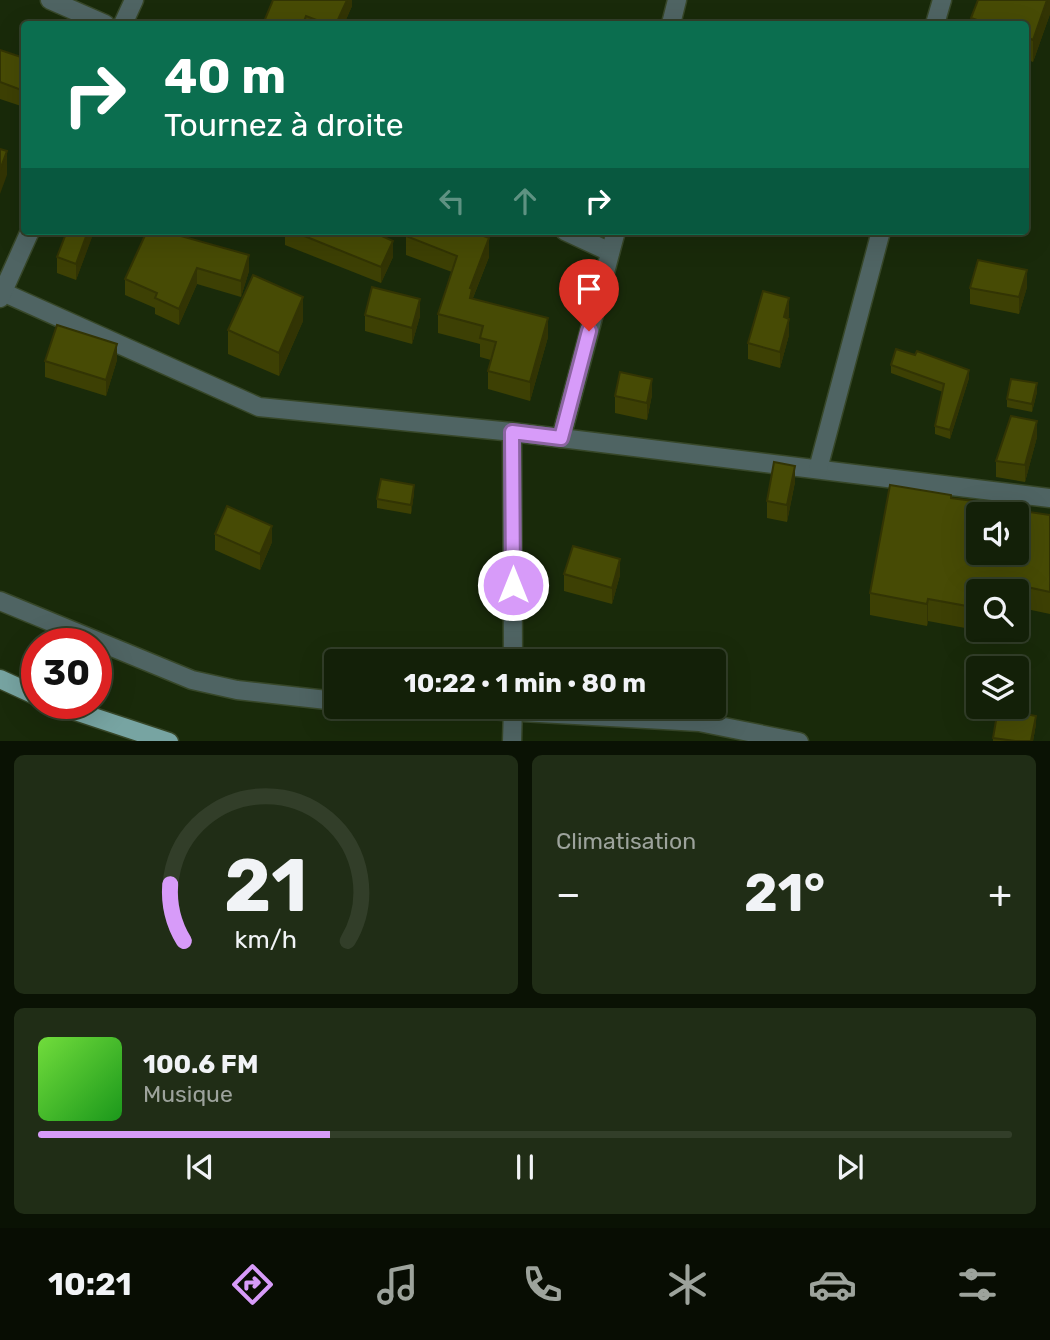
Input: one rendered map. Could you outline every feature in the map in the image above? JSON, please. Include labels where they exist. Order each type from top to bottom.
[{"type":"main road","points":[[0,679],[21,689]]},
{"type":"main road","points":[[96,719],[169,741]]},
{"type":"street","points":[[50,0],[98,21]]},
{"type":"street","points":[[124,21],[134,0]]},
{"type":"street","points":[[672,21],[677,0]]},
{"type":"street","points":[[936,21],[942,0]]},
{"type":"street","points":[[28,235],[1,294],[258,407],[512,432],[1050,498]]},
{"type":"street","points":[[574,235],[611,252]]},
{"type":"street","points":[[561,438],[615,235]]},
{"type":"street","points":[[818,469],[880,235]]},
{"type":"street","points":[[512,432],[513,649]]},
{"type":"street","points":[[0,601],[192,680],[237,690],[324,700]]},
{"type":"street","points":[[512,741],[513,719]]},
{"type":"street","points":[[656,719],[699,722],[799,741]]},
{"type":"building","points":[[273,0],[347,0],[337,21],[319,21],[306,16],[304,21],[264,21]]},
{"type":"building","points":[[978,0],[1047,0],[1033,40],[1029,38],[1029,21],[977,21],[971,18]]},
{"type":"building","points":[[0,50],[21,57],[21,90],[0,82]]},
{"type":"building","points":[[0,149],[7,151],[0,170]]},
{"type":"building","points":[[65,235],[87,235],[76,264],[57,257]]},
{"type":"building","points":[[145,235],[177,235],[249,255],[241,281],[197,268],[179,309],[155,298],[157,293],[125,279]]},
{"type":"building","points":[[302,235],[380,235],[393,241],[381,267]]},
{"type":"building","points":[[481,235],[489,238],[470,288],[470,298],[548,318],[530,382],[488,371],[496,342],[480,338],[483,326],[438,314],[457,256],[406,236]]},
{"type":"building","points":[[978,260],[1027,270],[1019,297],[970,288]]},
{"type":"building","points":[[253,275],[303,297],[279,353],[228,330]]},
{"type":"building","points":[[372,287],[420,299],[412,328],[365,315]]},
{"type":"building","points":[[763,291],[789,298],[784,317],[789,319],[780,352],[748,343]]},
{"type":"building","points":[[57,325],[117,344],[106,380],[45,361]]},
{"type":"building","points":[[896,349],[915,355],[917,351],[969,370],[950,430],[935,426],[944,384],[891,365]]},
{"type":"building","points":[[620,372],[652,379],[647,403],[615,396]]},
{"type":"building","points":[[1011,379],[1037,383],[1032,404],[1007,399]]},
{"type":"building","points":[[1011,416],[1037,421],[1025,465],[996,461]]},
{"type":"building","points":[[774,462],[795,466],[787,505],[767,501]]},
{"type":"building","points":[[381,479],[414,485],[411,505],[377,499]]},
{"type":"building","points":[[890,485],[983,502],[966,502],[966,565],[1029,565],[1029,512],[1050,515],[1050,592],[1029,587],[1029,579],[966,579],[966,606],[928,599],[927,604],[870,593]]},
{"type":"building","points":[[227,506],[272,526],[260,554],[215,534]]},
{"type":"building","points":[[573,546],[620,559],[612,588],[564,574]]},
{"type":"building","points":[[1029,715],[1036,716],[1031,741],[993,738],[996,719],[1029,719]]},
{"type":"route","points":[[513,585],[512,432],[561,438],[589,331]]}]
